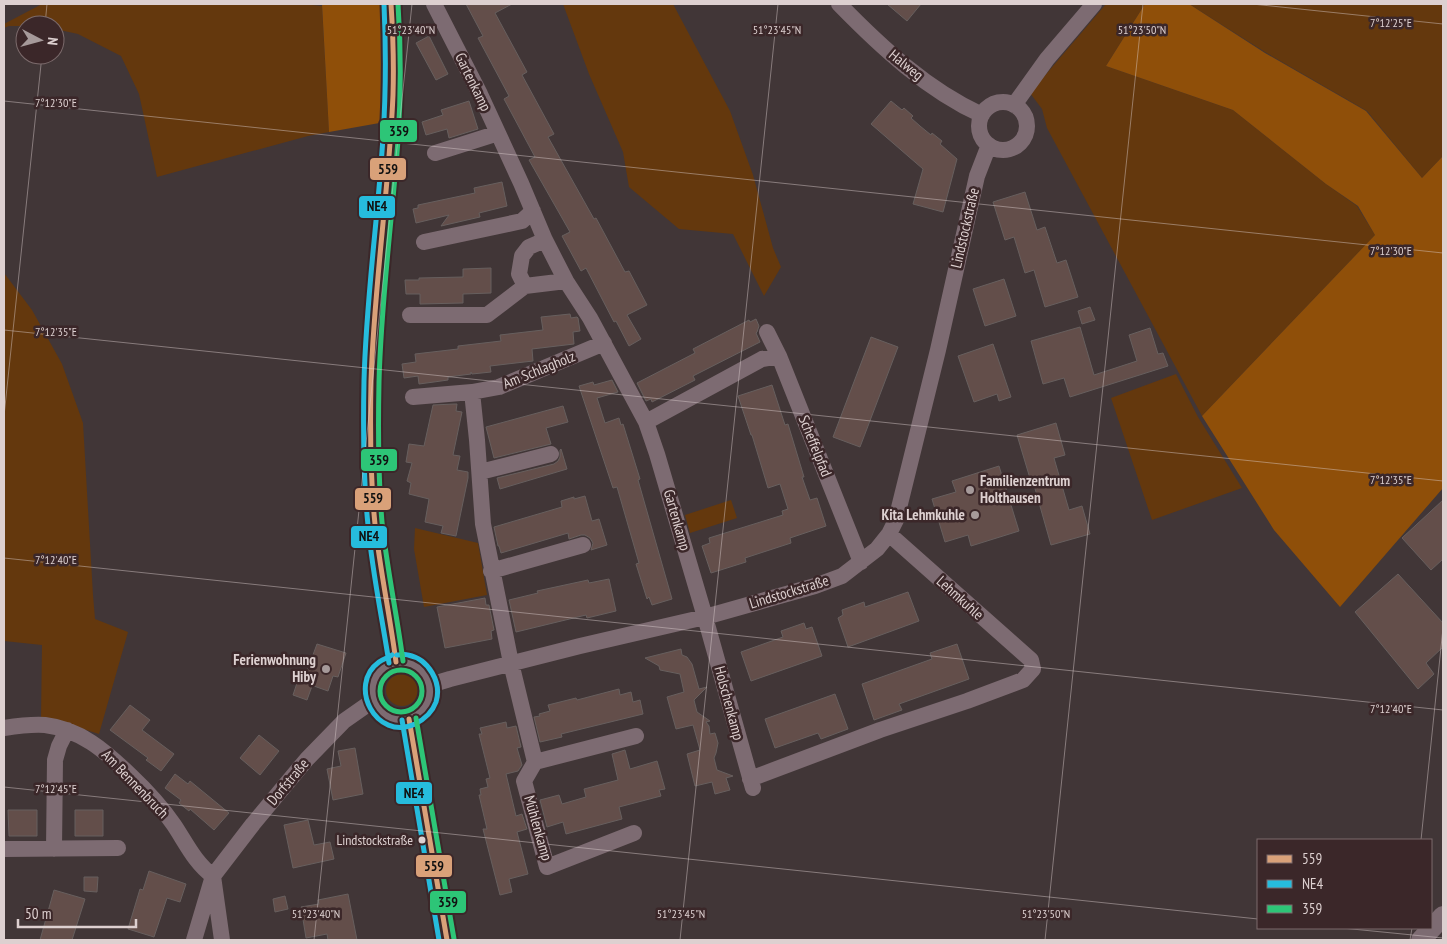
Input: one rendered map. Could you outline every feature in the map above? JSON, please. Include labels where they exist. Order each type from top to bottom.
[{"type":"street","points":[[391,4],[393,49],[392,124],[374,321],[371,412],[372,475],[376,525],[396,662]]},
{"type":"street","name":"Gartenkamp","points":[[434,4],[480,94],[545,240],[566,281],[604,343],[646,422],[706,617]]},
{"type":"street","name":"Halweg","points":[[839,4],[892,56],[937,90],[962,106],[982,115]]},
{"type":"street","points":[[1014,105],[1047,59],[1094,4]]},
{"type":"street","points":[[999,102],[1014,105],[1020,109],[1024,116],[1026,129],[1024,137],[1011,148],[1001,150],[988,145],[981,135],[979,124],[982,115],[987,108],[999,102]]},
{"type":"street","points":[[435,153],[498,133]]},
{"type":"street","name":"Lindstockstraße","points":[[430,685],[450,678],[706,617],[814,586],[842,576],[877,550],[889,534],[896,520],[938,350],[977,176],[988,145]]},
{"type":"street","points":[[424,242],[522,221],[533,211]]},
{"type":"street","points":[[525,286],[519,274],[522,256],[529,247],[545,240]]},
{"type":"street","points":[[410,315],[487,315],[525,286],[566,281]]},
{"type":"street","name":"Scheffelpfad","points":[[766,332],[779,356],[861,562]]},
{"type":"street","name":"Am Schlagholz","points":[[413,397],[472,392],[499,387],[604,343]]},
{"type":"street","points":[[646,422],[762,359],[779,356]]},
{"type":"street","points":[[472,392],[483,524],[491,572],[535,762],[636,736]]},
{"type":"street","points":[[480,472],[551,454]]},
{"type":"street","name":"Lehmkuhle","points":[[751,784],[880,730],[1023,680],[1033,669],[1031,660],[889,534]]},
{"type":"street","points":[[491,572],[583,545]]},
{"type":"street","name":"Holschenkamp","points":[[706,617],[751,784]]},
{"type":"street","points":[[396,662],[411,663],[418,667],[430,685],[430,694],[424,710],[409,719],[402,720],[388,716],[377,707],[372,692],[376,676],[388,665],[396,662]]},
{"type":"street","name":"Dorfstraße","points":[[194,940],[213,876],[253,824],[313,752],[344,721],[374,700]]},
{"type":"street","points":[[409,719],[447,940]]},
{"type":"street","name":"Am Bennenbruch","points":[[4,728],[31,725],[67,730],[83,737],[101,749],[140,785],[165,812],[201,866],[213,876]]},
{"type":"street","points":[[54,849],[55,760],[67,730]]},
{"type":"street","name":"Mühlenkamp","points":[[535,762],[524,781],[547,867],[634,833]]},
{"type":"street","points":[[4,849],[118,848]]},
{"type":"street","points":[[213,876],[222,940]]},
{"type":"street","points":[[1432,928],[1443,916]]},
{"type":"street","points":[[1421,940],[1431,929]]},
{"type":"shaded area","points":[[42,4],[303,4],[322,6],[329,132],[157,177],[139,94],[121,56],[78,34],[65,31],[65,15],[21,15]]},
{"type":"shaded area","points":[[322,4],[385,4],[385,122],[329,132]]},
{"type":"shaded area","points":[[563,4],[673,4],[730,111],[753,175],[773,248],[781,267],[764,296],[733,234],[679,229],[629,187],[623,152],[589,74]]},
{"type":"shaded area","points":[[1106,4],[1145,4],[1106,66],[1233,110],[1326,184],[1357,206],[1375,235],[1202,416],[1047,128],[1042,109],[1030,93]]},
{"type":"shaded area","points":[[1145,4],[1189,4],[1265,53],[1366,111],[1422,178],[1443,156],[1443,488],[1340,607],[1274,530],[1202,416],[1375,235],[1358,206],[1326,184],[1233,110],[1106,66]]},
{"type":"shaded area","points":[[1189,4],[1443,4],[1443,156],[1422,178],[1367,111],[1265,52]]},
{"type":"shaded area","points":[[15,18],[15,26],[4,28],[4,24]]},
{"type":"shaded area","points":[[4,273],[32,310],[62,364],[83,423],[95,619],[128,632],[99,734],[41,719],[42,645],[4,641]]},
{"type":"shaded area","points":[[1176,374],[1198,417],[1242,488],[1152,520],[1111,398]]},
{"type":"shaded area","points":[[731,500],[737,518],[690,533],[685,515]]},
{"type":"shaded area","points":[[415,528],[478,543],[487,595],[424,607],[414,549]]},
{"type":"shaded area","points":[[402,674],[414,678],[418,690],[414,702],[402,706],[390,702],[386,690],[390,678]]},
{"type":"building","points":[[466,4],[512,4],[495,13],[527,72],[522,75],[554,134],[548,137],[594,219],[596,218],[625,272],[629,271],[647,305],[627,315],[641,339],[629,346],[616,321],[614,322],[586,268],[581,271],[562,236],[570,232],[529,160],[535,157],[504,99],[509,96],[478,38],[483,36]]},
{"type":"building","points":[[887,4],[921,4],[907,21]]},
{"type":"building","points":[[429,36],[448,74],[436,80],[416,43]]},
{"type":"building","points":[[469,101],[478,129],[449,138],[447,129],[426,135],[422,122],[443,115],[441,110]]},
{"type":"building","points":[[891,101],[902,110],[904,108],[920,126],[942,141],[940,144],[957,159],[943,212],[913,204],[923,169],[871,124]]},
{"type":"building","points":[[502,182],[507,206],[479,213],[480,217],[441,226],[449,215],[416,223],[413,209],[418,208],[418,205],[475,193],[474,188]]},
{"type":"building","points":[[1025,192],[1037,230],[1045,227],[1057,263],[1066,260],[1078,297],[1045,307],[1034,270],[1025,273],[1014,237],[1005,240],[993,202]]},
{"type":"building","points":[[491,268],[491,293],[463,294],[463,303],[420,304],[420,294],[406,294],[405,280],[463,277],[463,269]]},
{"type":"building","points":[[1004,279],[1016,316],[985,326],[973,289]]},
{"type":"building","points":[[1090,307],[1095,320],[1082,324],[1078,311]]},
{"type":"building","points":[[570,314],[571,318],[578,318],[580,331],[573,332],[574,344],[532,349],[533,361],[490,366],[491,372],[472,374],[471,372],[471,374],[448,377],[448,380],[419,384],[418,376],[404,378],[402,364],[416,362],[415,354],[501,341],[500,335],[543,330],[541,317]]},
{"type":"building","points":[[756,319],[759,326],[756,333],[760,342],[693,376],[695,380],[652,402],[651,399],[646,401],[637,383],[695,353],[693,349],[749,320],[750,322]]},
{"type":"building","points":[[1080,327],[1094,375],[1137,361],[1129,335],[1150,328],[1158,354],[1163,353],[1168,366],[1070,397],[1064,378],[1043,384],[1031,341]]},
{"type":"building","points":[[871,337],[898,347],[860,447],[833,437]]},
{"type":"building","points":[[993,344],[1011,397],[999,401],[997,394],[974,402],[958,356]]},
{"type":"building","points":[[612,380],[618,392],[597,398],[605,423],[619,418],[621,425],[623,424],[640,479],[638,480],[672,599],[652,605],[649,597],[647,599],[636,564],[639,563],[617,487],[613,488],[579,386],[593,382],[594,385]]},
{"type":"building","points":[[772,385],[785,425],[788,424],[810,500],[817,498],[826,526],[790,538],[791,543],[745,558],[746,562],[711,573],[702,546],[710,543],[709,538],[783,515],[782,511],[788,509],[780,484],[768,488],[738,396]]},
{"type":"building","points":[[457,404],[456,411],[462,412],[453,455],[460,456],[457,470],[468,472],[468,478],[456,536],[441,533],[443,526],[425,522],[429,499],[409,494],[411,483],[407,481],[412,463],[406,462],[409,444],[424,446],[433,405]]},
{"type":"building","points":[[563,406],[568,422],[546,428],[551,444],[494,458],[486,427]]},
{"type":"building","points":[[1056,423],[1065,455],[1054,458],[1069,510],[1082,506],[1090,534],[1051,545],[1017,435]]},
{"type":"building","points":[[561,449],[567,469],[500,489],[497,478],[554,464],[560,457]]},
{"type":"building","name":"Kita Lehmkuhle","points":[[999,466],[1019,531],[971,546],[968,535],[945,542],[932,499],[956,492],[952,481]]},
{"type":"building","points":[[585,496],[592,521],[599,519],[607,545],[591,550],[593,543],[590,538],[581,535],[569,539],[568,533],[501,553],[494,527],[562,507],[561,501]]},
{"type":"building","points":[[1443,500],[1443,559],[1431,570],[1402,538]]},
{"type":"building","points":[[1398,574],[1443,623],[1443,647],[1426,663],[1434,674],[1418,689],[1355,612]]},
{"type":"building","points":[[609,579],[616,611],[587,618],[586,615],[516,632],[509,600],[538,593],[537,591],[588,580],[589,583]]},
{"type":"building","points":[[908,592],[919,621],[848,647],[838,618],[843,615],[842,610],[864,602],[865,607]]},
{"type":"building","points":[[485,598],[486,605],[489,605],[494,630],[491,631],[492,639],[445,648],[437,607]]},
{"type":"building","points":[[804,623],[806,629],[812,627],[822,656],[751,681],[741,652],[783,637],[781,631]]},
{"type":"building","name":"Ferienwohnung Hiby","points":[[317,644],[346,653],[338,677],[333,676],[328,691],[311,685],[307,700],[293,695],[298,680],[303,682]]},
{"type":"building","points":[[957,644],[969,679],[899,704],[902,710],[874,720],[862,684],[932,659],[930,653]]},
{"type":"building","points":[[681,649],[682,655],[687,657],[692,664],[699,689],[707,687],[694,700],[697,712],[710,721],[706,722],[709,726],[710,734],[715,733],[718,743],[714,758],[717,770],[733,776],[726,778],[730,790],[715,794],[712,782],[695,786],[687,754],[700,750],[693,725],[676,729],[667,697],[684,692],[680,674],[660,670],[659,666],[645,658]]},
{"type":"building","points":[[619,689],[620,695],[631,692],[633,702],[640,700],[643,714],[561,734],[562,737],[540,742],[534,717],[550,711],[548,705]]},
{"type":"building","points":[[835,694],[848,729],[821,739],[818,733],[775,748],[765,719]]},
{"type":"building","points":[[130,705],[150,720],[142,730],[174,754],[161,771],[146,760],[148,758],[110,730]]},
{"type":"building","points":[[506,722],[507,728],[516,726],[521,747],[517,748],[522,765],[518,771],[506,774],[516,816],[522,814],[527,829],[517,832],[528,874],[509,879],[512,892],[500,895],[483,829],[487,829],[479,795],[481,795],[480,789],[488,787],[486,779],[490,778],[479,734],[482,734],[480,728]]},
{"type":"building","points":[[259,735],[279,751],[260,775],[240,758]]},
{"type":"building","points":[[355,748],[363,794],[333,800],[327,769],[341,766],[338,751]]},
{"type":"building","points":[[625,750],[630,769],[657,761],[665,789],[659,790],[661,796],[619,807],[622,819],[566,834],[563,822],[547,827],[540,800],[559,795],[562,804],[586,797],[584,789],[618,780],[612,754]]},
{"type":"building","points":[[175,774],[188,784],[190,781],[229,813],[214,830],[190,809],[189,811],[179,803],[181,800],[165,788]]},
{"type":"building","points":[[8,810],[37,810],[37,836],[9,836]]},
{"type":"building","points":[[75,810],[103,810],[103,836],[75,836]]},
{"type":"building","points":[[308,820],[314,845],[330,842],[334,859],[293,868],[284,825]]},
{"type":"building","points":[[149,871],[186,884],[180,902],[167,898],[154,937],[128,929],[140,889],[143,890]]},
{"type":"building","points":[[84,877],[98,877],[97,892],[84,891]]},
{"type":"building","points":[[54,890],[85,899],[72,940],[40,940]]},
{"type":"building","points":[[348,894],[357,940],[328,940],[327,934],[306,938],[301,907],[319,904],[318,900]]},
{"type":"building","points":[[285,896],[288,909],[275,912],[273,899]]},
{"type":"transit line","name":"NE4","points":[[384,4],[384,120],[367,320],[364,435],[365,489],[370,542],[389,663]]},
{"type":"transit line","name":"559","points":[[391,4],[393,95],[373,345],[371,434],[375,524],[396,662]]},
{"type":"transit line","name":"359","points":[[398,4],[400,55],[399,123],[382,321],[378,435],[382,522],[403,661]]},
{"type":"transit line","name":"NE4","points":[[392,655],[379,662],[370,672],[366,684],[366,696],[370,708],[378,718],[388,725],[401,727],[415,724],[428,715],[436,702],[437,687],[432,673],[422,661],[408,655],[397,655]]},
{"type":"transit line","name":"359","points":[[401,670],[416,676],[422,691],[416,706],[401,712],[386,706],[380,691],[386,676],[401,670]]},
{"type":"transit line","name":"359","points":[[416,718],[454,939]]},
{"type":"transit line","name":"559","points":[[409,719],[447,940]]},
{"type":"transit line","name":"NE4","points":[[402,720],[439,940]]},
{"type":"place","name":"Familienzentrum Holthausen","points":[[970,490]]},
{"type":"place","name":"Kita Lehmkuhle","points":[[975,515]]},
{"type":"place","name":"Ferienwohnung Hiby","points":[[326,669]]},
{"type":"place","name":"Lindstockstraße","points":[[422,840]]}]
